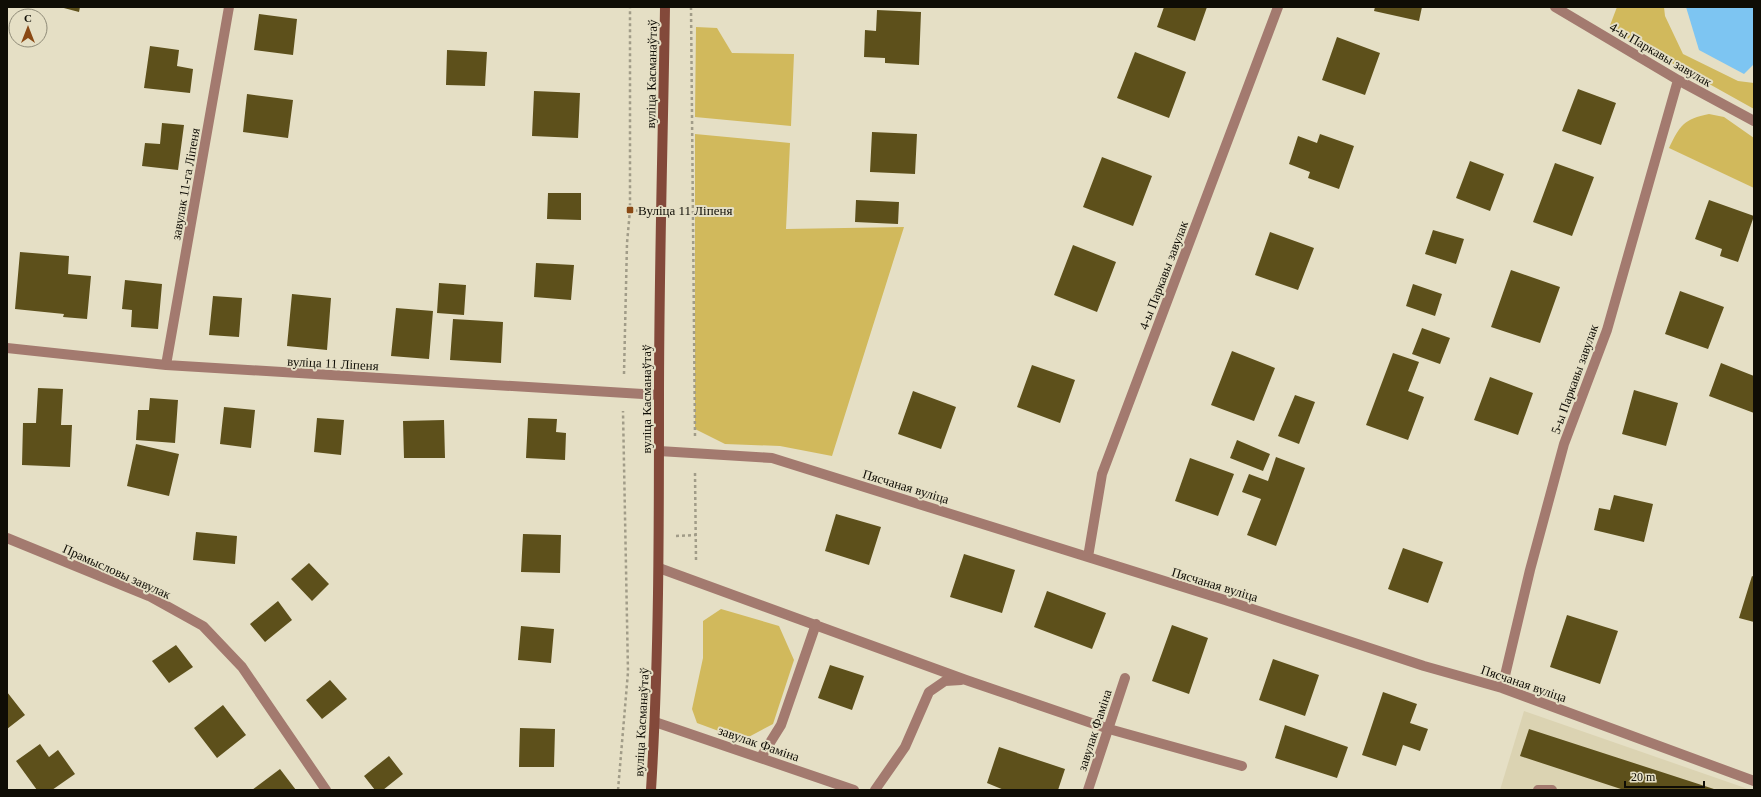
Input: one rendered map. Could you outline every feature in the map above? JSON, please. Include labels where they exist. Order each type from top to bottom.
[{"type":"main road","name":"вуліца Касманаўтаў","points":[[651,790],[655,722],[659,568],[659,395],[665,7]]},
{"type":"street","name":"завулак 11-га Ліпеня","points":[[166,365],[229,7]]},
{"type":"street","name":"4-ы Паркавы завулак","points":[[1088,557],[1102,474],[1278,7]]},
{"type":"street","name":"4-ы Паркавы завулак","points":[[1555,7],[1678,80],[1754,121]]},
{"type":"street","name":"5-ы Паркавы завулак","points":[[1502,688],[1530,570],[1564,444],[1607,330],[1678,80]]},
{"type":"street","name":"вуліца 11 Ліпеня","points":[[7,348],[166,365],[659,395]]},
{"type":"street","name":"Пясчаная вуліца","points":[[659,451],[695,452],[772,458],[1225,600],[1424,666],[1502,688],[1754,781]]},
{"type":"street","name":"Прамысловы завулак","points":[[7,538],[149,596],[203,626],[242,667],[326,790]]},
{"type":"street","points":[[659,568],[966,680],[1109,728],[1242,766]]},
{"type":"street","points":[[761,757],[781,725],[816,624]]},
{"type":"street","name":"завулак Фаміна","points":[[1088,790],[1125,678]]},
{"type":"street","points":[[875,790],[905,747],[929,692],[945,681],[966,680]]},
{"type":"street","name":"завулак Фаміна","points":[[655,722],[854,790]]},
{"type":"street","points":[[1538,790],[1552,790]]},
{"type":"path","points":[[618,790],[628,672],[623,393],[627,243],[630,210],[630,7]]},
{"type":"path","points":[[691,7],[696,560]]},
{"type":"shaded area","points":[[1617,7],[1664,7],[1665,16],[1683,54],[1738,81],[1754,83],[1754,109],[1609,28]]},
{"type":"shaded area","points":[[696,27],[717,28],[732,53],[794,54],[791,126],[695,117]]},
{"type":"shaded area","points":[[1709,114],[1724,117],[1754,138],[1754,188],[1669,148],[1676,134],[1684,124],[1694,118]]},
{"type":"shaded area","points":[[695,134],[790,143],[786,229],[904,227],[832,456],[780,446],[725,444],[695,429]]},
{"type":"shaded area","points":[[721,609],[779,626],[794,660],[773,724],[743,740],[697,723],[692,709],[703,658],[703,621]]},
{"type":"shaded area","points":[[1524,711],[1751,790],[1500,790]]},
{"type":"water","points":[[1686,7],[1754,7],[1754,64],[1744,74],[1699,50]]},
{"type":"building","points":[[60,7],[80,7],[79,12]]},
{"type":"building","points":[[1164,7],[1207,7],[1195,41],[1157,27]]},
{"type":"building","points":[[1375,7],[1422,7],[1419,21],[1374,11]]},
{"type":"building","points":[[877,10],[921,12],[919,65],[885,63],[885,58],[864,57],[865,30],[876,31]]},
{"type":"building","points":[[259,14],[297,19],[293,55],[254,50]]},
{"type":"building","points":[[1337,37],[1380,53],[1365,95],[1322,80]]},
{"type":"building","points":[[150,46],[179,50],[177,66],[193,69],[190,93],[144,88]]},
{"type":"building","points":[[447,50],[487,52],[485,86],[446,85]]},
{"type":"building","points":[[1135,52],[1186,72],[1169,118],[1117,98]]},
{"type":"building","points":[[1578,89],[1616,103],[1601,145],[1562,131]]},
{"type":"building","points":[[534,91],[580,93],[578,138],[532,136]]},
{"type":"building","points":[[247,94],[293,100],[288,138],[243,132]]},
{"type":"building","points":[[162,123],[184,125],[178,170],[142,166],[145,143],[160,144]]},
{"type":"building","points":[[872,132],[917,134],[915,174],[870,172]]},
{"type":"building","points":[[1320,134],[1354,146],[1339,189],[1308,178],[1310,172],[1289,164],[1298,136],[1317,143]]},
{"type":"building","points":[[1102,157],[1152,176],[1133,226],[1083,207]]},
{"type":"building","points":[[1470,161],[1504,174],[1490,211],[1456,198]]},
{"type":"building","points":[[1555,163],[1594,177],[1572,236],[1533,222]]},
{"type":"building","points":[[548,193],[581,193],[581,220],[547,219]]},
{"type":"building","points":[[856,200],[899,202],[898,224],[855,222]]},
{"type":"building","points":[[1709,200],[1754,216],[1738,262],[1720,256],[1722,249],[1695,239]]},
{"type":"building","points":[[1433,230],[1464,239],[1456,264],[1425,254]]},
{"type":"building","points":[[1270,232],[1314,248],[1298,290],[1255,275]]},
{"type":"building","points":[[1073,245],[1116,262],[1097,312],[1054,295]]},
{"type":"building","points":[[20,252],[69,256],[68,274],[91,276],[87,319],[63,317],[64,314],[15,309]]},
{"type":"building","points":[[536,263],[574,265],[571,300],[534,297]]},
{"type":"building","points":[[1511,270],[1560,287],[1540,343],[1491,327]]},
{"type":"building","points":[[125,280],[162,284],[158,329],[131,327],[132,310],[122,309]]},
{"type":"building","points":[[439,283],[466,285],[464,315],[437,313]]},
{"type":"building","points":[[1413,284],[1442,294],[1435,316],[1406,306]]},
{"type":"building","points":[[1680,291],[1724,307],[1708,349],[1665,334]]},
{"type":"building","points":[[292,294],[331,298],[327,350],[287,346]]},
{"type":"building","points":[[213,296],[242,298],[239,337],[209,335]]},
{"type":"building","points":[[396,308],[433,311],[429,359],[391,356]]},
{"type":"building","points":[[453,319],[503,322],[501,363],[450,360]]},
{"type":"building","points":[[1422,328],[1450,338],[1440,364],[1412,354]]},
{"type":"building","points":[[1232,351],[1275,368],[1254,421],[1211,405]]},
{"type":"building","points":[[1393,353],[1419,362],[1408,391],[1424,397],[1408,440],[1366,425]]},
{"type":"building","points":[[1721,363],[1754,376],[1754,413],[1709,396]]},
{"type":"building","points":[[1032,365],[1075,380],[1060,423],[1017,407]]},
{"type":"building","points":[[1490,377],[1533,393],[1518,435],[1474,420]]},
{"type":"building","points":[[38,388],[63,389],[61,425],[72,425],[70,467],[22,465],[23,423],[36,423]]},
{"type":"building","points":[[1634,390],[1678,403],[1666,446],[1622,434]]},
{"type":"building","points":[[913,391],[956,407],[941,449],[898,434]]},
{"type":"building","points":[[1295,395],[1315,402],[1299,444],[1278,436]]},
{"type":"building","points":[[150,398],[178,400],[175,443],[136,440],[138,410],[149,410]]},
{"type":"building","points":[[224,407],[255,410],[251,448],[220,444]]},
{"type":"building","points":[[317,418],[344,420],[341,455],[314,452]]},
{"type":"building","points":[[528,418],[557,419],[556,432],[566,433],[565,460],[526,458]]},
{"type":"building","points":[[444,420],[445,458],[404,458],[403,421]]},
{"type":"building","points":[[1237,440],[1270,454],[1263,471],[1230,458]]},
{"type":"building","points":[[136,444],[179,454],[169,496],[127,486]]},
{"type":"building","points":[[1276,457],[1305,468],[1276,546],[1247,535],[1261,499],[1242,492],[1249,474],[1268,481]]},
{"type":"building","points":[[1190,458],[1234,474],[1218,516],[1175,501]]},
{"type":"building","points":[[1614,495],[1653,504],[1644,542],[1594,530],[1599,508],[1610,510]]},
{"type":"building","points":[[836,514],[881,527],[869,565],[825,551]]},
{"type":"building","points":[[196,532],[237,536],[235,564],[193,560]]},
{"type":"building","points":[[523,534],[561,535],[560,573],[521,572]]},
{"type":"building","points":[[1403,548],[1443,562],[1428,603],[1388,589]]},
{"type":"building","points":[[964,554],[1015,570],[1002,613],[950,597]]},
{"type":"building","points":[[309,563],[329,584],[312,601],[291,579]]},
{"type":"building","points":[[1752,576],[1754,577],[1754,622],[1739,618]]},
{"type":"building","points":[[1047,591],[1106,613],[1092,649],[1034,627]]},
{"type":"building","points":[[278,601],[292,620],[265,642],[250,624]]},
{"type":"building","points":[[1567,615],[1618,631],[1600,684],[1550,667]]},
{"type":"building","points":[[1172,625],[1208,638],[1189,694],[1152,681]]},
{"type":"building","points":[[521,626],[554,629],[551,663],[518,660]]},
{"type":"building","points":[[176,645],[193,667],[169,683],[152,661]]},
{"type":"building","points":[[1273,659],[1319,675],[1305,716],[1259,700]]},
{"type":"building","points":[[830,665],[864,676],[852,710],[818,698]]},
{"type":"building","points":[[330,680],[347,699],[322,719],[306,700]]},
{"type":"building","points":[[7,692],[25,715],[7,729]]},
{"type":"building","points":[[1383,692],[1417,704],[1410,723],[1428,729],[1420,751],[1403,745],[1396,766],[1362,755]]},
{"type":"building","points":[[223,705],[246,735],[217,758],[194,728]]},
{"type":"building","points":[[1285,725],[1348,747],[1337,778],[1275,758]]},
{"type":"building","points":[[520,728],[555,729],[554,767],[519,767]]},
{"type":"building","points":[[1529,729],[1717,790],[1624,790],[1520,756]]},
{"type":"building","points":[[40,744],[49,757],[58,750],[75,774],[52,790],[37,790],[16,761]]},
{"type":"building","points":[[999,747],[1065,769],[1058,790],[1004,790],[987,783]]},
{"type":"building","points":[[389,756],[403,774],[383,790],[375,790],[364,776]]},
{"type":"building","points":[[280,769],[296,790],[252,790]]},
{"type":"place","name":"Вуліца 11 Ліпеня","points":[[630,210]]}]
